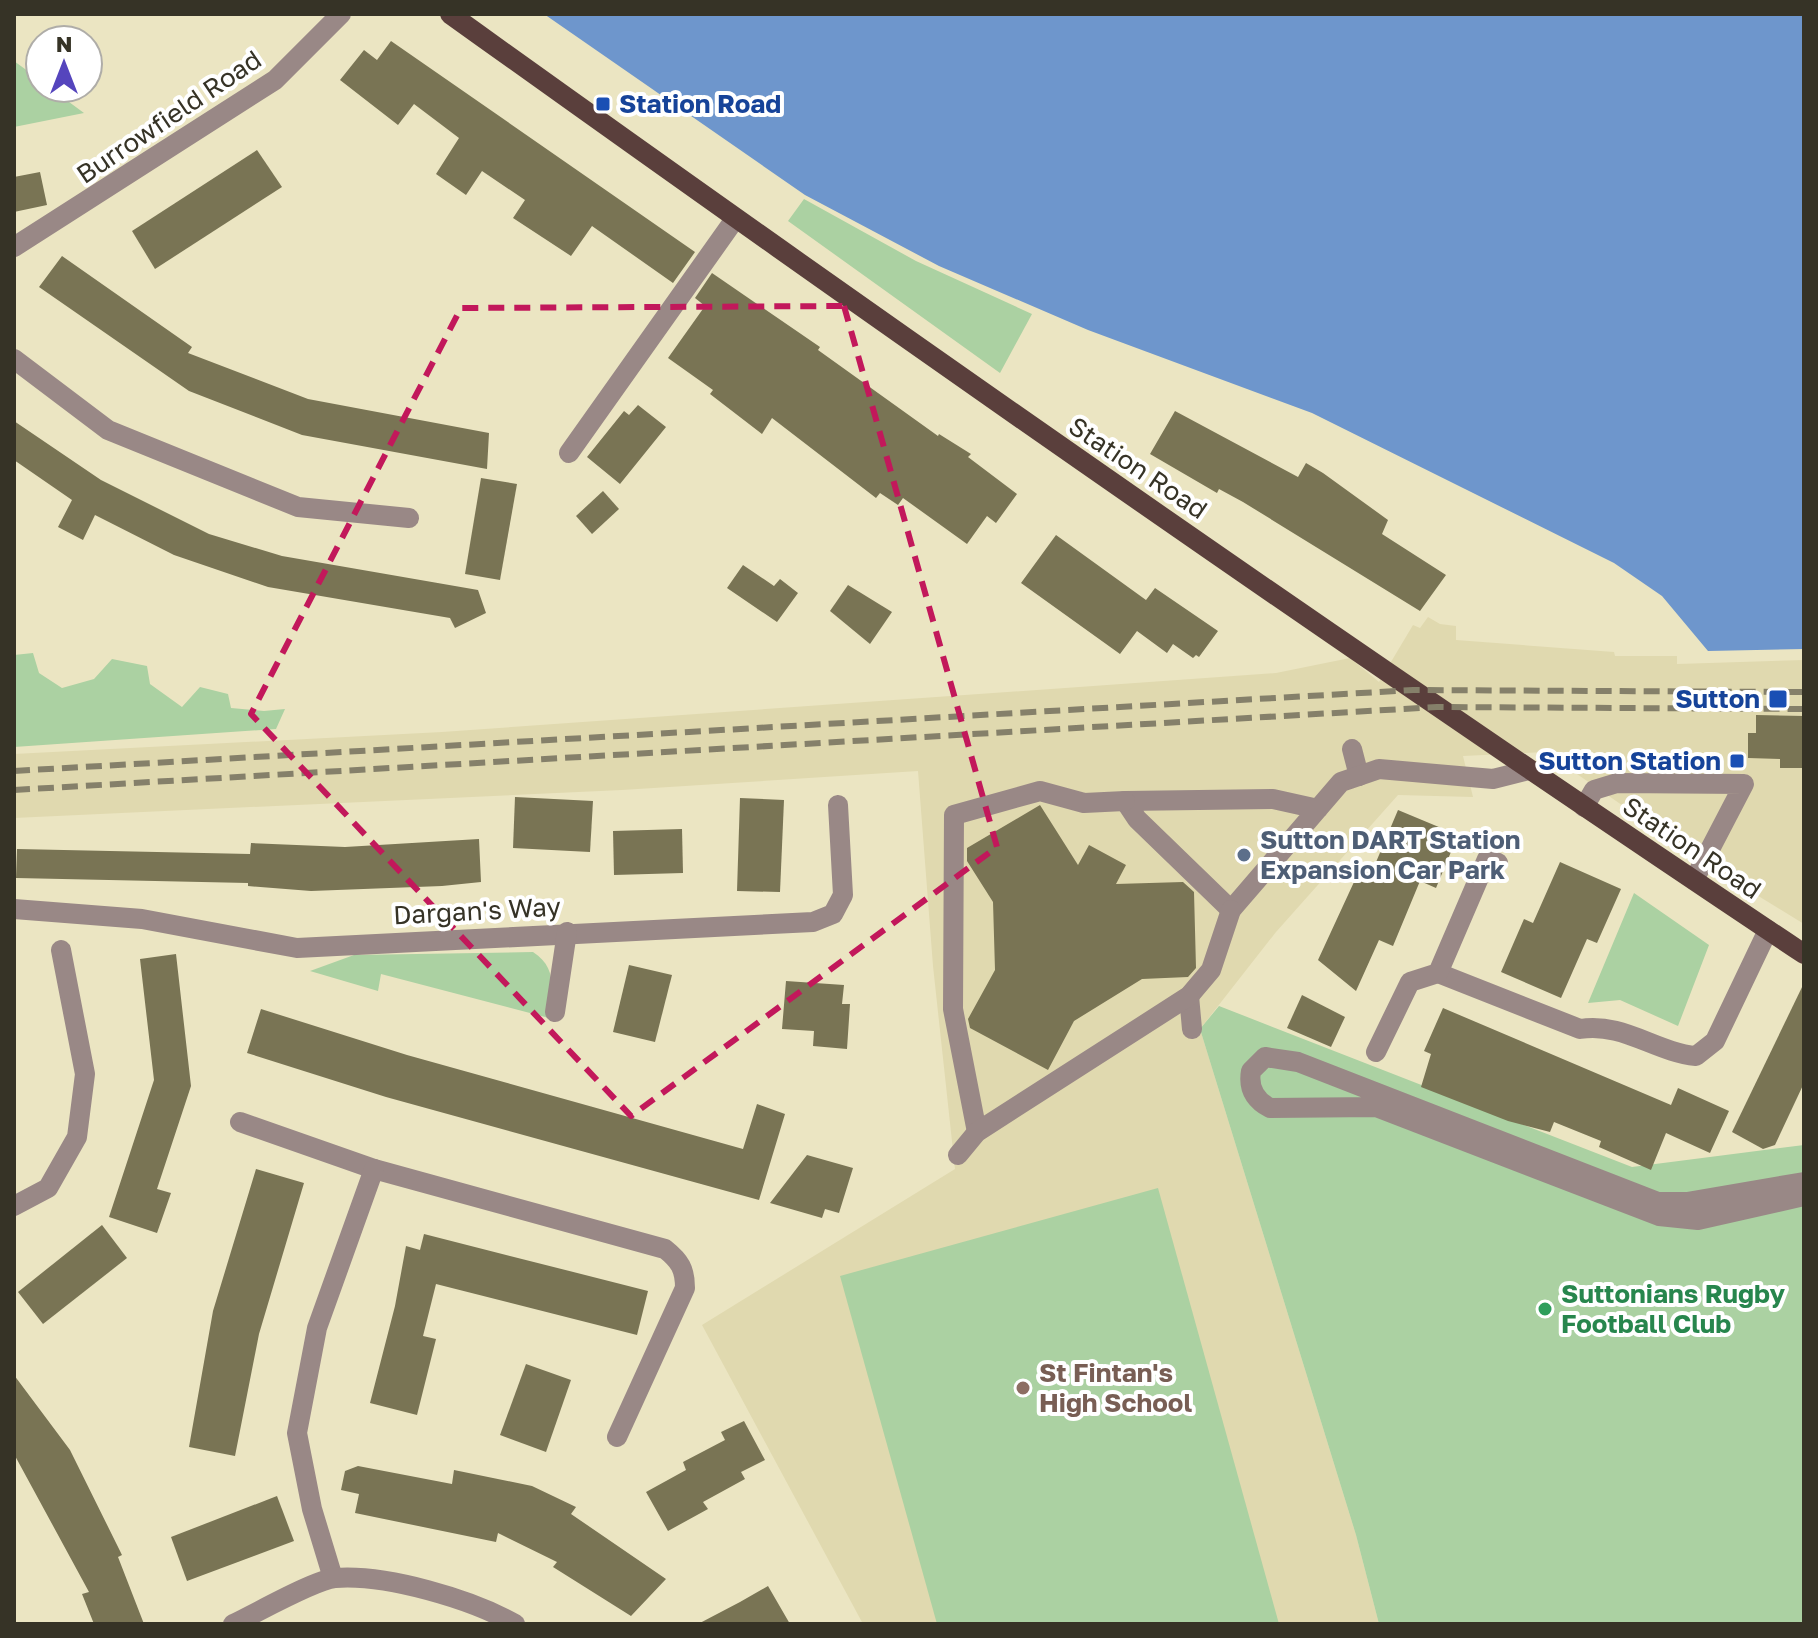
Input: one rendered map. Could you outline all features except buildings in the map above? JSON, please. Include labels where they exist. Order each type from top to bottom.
[{"type":"main road","name":"Station Road","points":[[450,14],[735,219],[1529,770],[1804,954]]},
{"type":"street","name":"Burrowfield Road","points":[[14,247],[275,80],[341,14]]},
{"type":"street","points":[[569,453],[735,219]]},
{"type":"street","points":[[14,359],[108,430],[298,507],[409,518]]},
{"type":"street","points":[[1352,749],[1359,776]]},
{"type":"street","points":[[958,1155],[977,1132],[1189,996],[1211,970],[1231,910],[1341,782],[1379,769],[1496,779],[1529,770]]},
{"type":"street","points":[[1584,807],[1594,790],[1617,783],[1744,784],[1694,880]]},
{"type":"street","points":[[977,1132],[953,1009],[954,815],[1040,791],[1084,803],[1273,799],[1318,809]]},
{"type":"street","points":[[1125,801],[1137,819],[1231,910]]},
{"type":"street","name":"Dargan's Way","points":[[14,909],[142,919],[297,948],[813,922],[833,914],[843,895],[838,805]]},
{"type":"street","points":[[1438,973],[1487,859],[1498,863]]},
{"type":"street","points":[[1376,1052],[1410,982],[1438,973],[1580,1029],[1599,1026],[1616,1029],[1681,1055],[1696,1056],[1715,1041],[1768,930]]},
{"type":"street","points":[[555,1012],[567,932]]},
{"type":"street","points":[[14,1206],[48,1188],[77,1137],[85,1074],[61,950]]},
{"type":"street","points":[[1189,996],[1200,1024]]},
{"type":"street","points":[[1804,1182],[1687,1202],[1658,1202],[1298,1062],[1265,1057],[1251,1071],[1252,1091],[1260,1103],[1270,1108],[1376,1107],[1659,1216],[1698,1220],[1804,1196]]},
{"type":"street","points":[[240,1122],[374,1169],[643,1242],[665,1249],[679,1259],[685,1271],[685,1288],[617,1437]]},
{"type":"street","points":[[333,1578],[312,1509],[297,1433],[317,1328],[374,1169]]},
{"type":"street","points":[[233,1624],[333,1578],[404,1585],[487,1608],[515,1624]]},
{"type":"highlighted area","points":[[844,306],[997,847],[631,1116],[251,714],[461,308]]},
{"type":"shaded area","points":[[1428,617],[1440,624],[1456,626],[1456,640],[1614,652],[1615,656],[1677,656],[1677,664],[1804,660],[1804,924],[1719,872],[1545,752],[1463,756],[1473,797],[1398,795],[1276,932],[1200,1029],[1356,1535],[1379,1624],[863,1624],[702,1325],[955,1169],[933,966],[918,771],[622,790],[14,818],[14,754],[442,732],[1276,673],[1350,658],[1379,682],[1413,625],[1420,628]]},
{"type":"green space","points":[[14,61],[24,68],[24,104],[72,104],[84,113],[14,127]]},
{"type":"green space","points":[[804,199],[916,261],[1032,314],[1000,373],[788,221]]},
{"type":"green space","points":[[33,653],[39,673],[62,688],[94,679],[112,659],[147,666],[150,684],[182,707],[200,687],[228,694],[231,708],[285,709],[276,729],[14,747],[14,655]]},
{"type":"green space","points":[[1634,893],[1709,945],[1678,1026],[1620,1000],[1588,1003]]},
{"type":"green space","points":[[533,952],[546,965],[552,981],[549,1018],[381,974],[378,991],[310,971],[354,955]]},
{"type":"green space","name":"Suttonians Rugby Football Club","points":[[1219,1006],[1632,1167],[1804,1145],[1804,1624],[1379,1624],[1356,1535],[1200,1029]]},
{"type":"green space","points":[[1158,1188],[1279,1624],[937,1624],[840,1276]]},
{"type":"water","points":[[544,14],[1804,14],[1804,649],[1708,651],[1662,596],[1614,563],[1312,413],[1088,330],[939,266],[805,195]]},
{"type":"railway","points":[[14,771],[1413,690],[1804,692]]},
{"type":"railway","points":[[14,790],[1437,707],[1804,709]]},
{"type":"place","name":"Station Road","points":[[603,104]]},
{"type":"place","name":"Sutton","points":[[1778,699]]},
{"type":"place","name":"Sutton Station","points":[[1737,761]]},
{"type":"place","name":"Sutton DART Station Expansion Car Park","points":[[1244,855]]},
{"type":"place","name":"Suttonians Rugby Football Club","points":[[1545,1309]]},
{"type":"place","name":"St Fintan's High School","points":[[1023,1388]]}]
